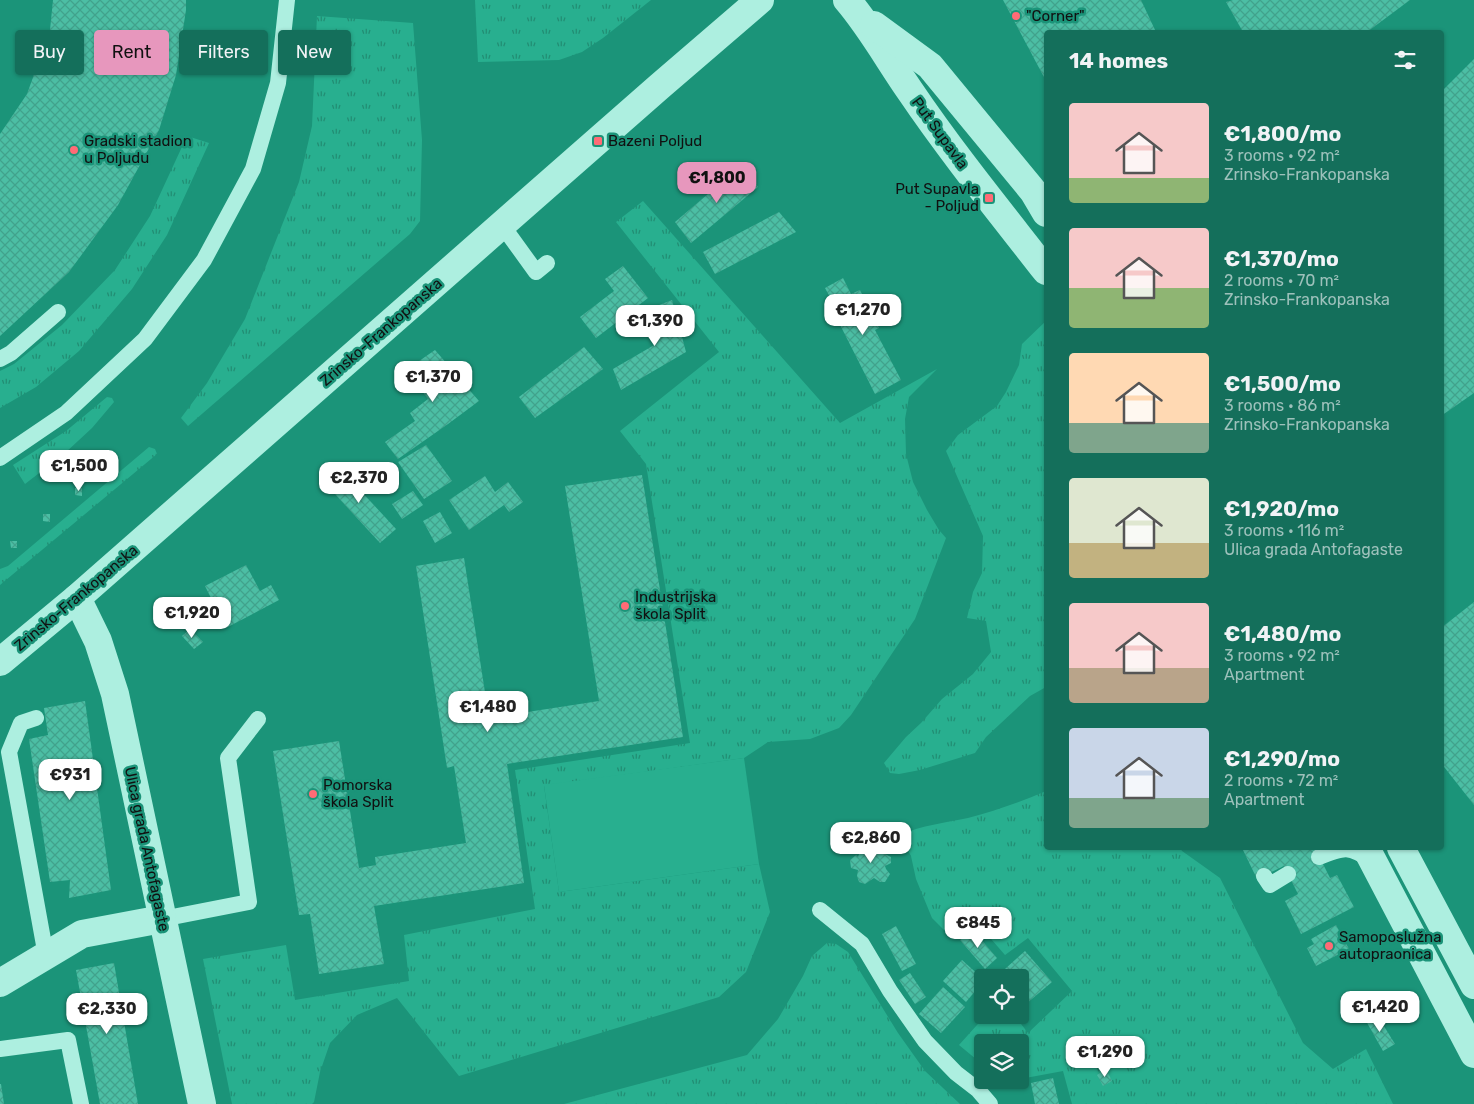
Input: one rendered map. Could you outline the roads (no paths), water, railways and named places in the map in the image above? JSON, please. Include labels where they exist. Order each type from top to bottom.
[{"type":"street","name":"Zrinsko-Frankopanska","points":[[0,662],[77,598],[760,0]]},
{"type":"street","name":"Put Supavla","points":[[853,7],[930,66],[1033,191],[1044,210]]},
{"type":"street","name":"Put Supavla","points":[[853,7],[916,100],[1044,268]]},
{"type":"street","name":"Ulica grada Antofagaste","points":[[77,598],[98,641],[114,694],[202,1104]]},
{"type":"street","points":[[1403,850],[1474,985]]},
{"type":"street","points":[[1370,855],[1474,1054]]},
{"type":"street","points":[[0,983],[82,934],[162,919]]},
{"type":"lane","points":[[0,458],[66,413],[145,339],[204,260],[253,169],[278,83],[287,0]]},
{"type":"lane","points":[[502,225],[536,272],[547,263]]},
{"type":"lane","points":[[0,359],[11,353],[58,312]]},
{"type":"lane","points":[[36,718],[21,723],[8,752],[46,956]]},
{"type":"lane","points":[[162,919],[249,902],[228,758],[258,719]]},
{"type":"lane","points":[[1319,857],[1336,850]]},
{"type":"lane","points":[[1352,850],[1370,855]]},
{"type":"lane","points":[[1264,876],[1270,885],[1288,874]]},
{"type":"lane","points":[[820,910],[862,944],[890,991],[925,1041],[956,1073],[978,1090],[990,1104]]},
{"type":"lane","points":[[0,1049],[68,1040],[81,1104]]},
{"type":"place","name":"\"Corner\"","points":[[1016,16]]},
{"type":"place","name":"Bazeni Poljud","points":[[598,141]]},
{"type":"place","name":"Gradski stadion u Poljudu","points":[[74,150]]},
{"type":"place","name":"Put Supavla - Poljud","points":[[989,198]]},
{"type":"place","name":"Industrijska škola Split","points":[[625,606]]},
{"type":"place","name":"Pomorska škola Split","points":[[313,794]]},
{"type":"place","name":"Samoposlužna autopraonica","points":[[1329,946]]}]
